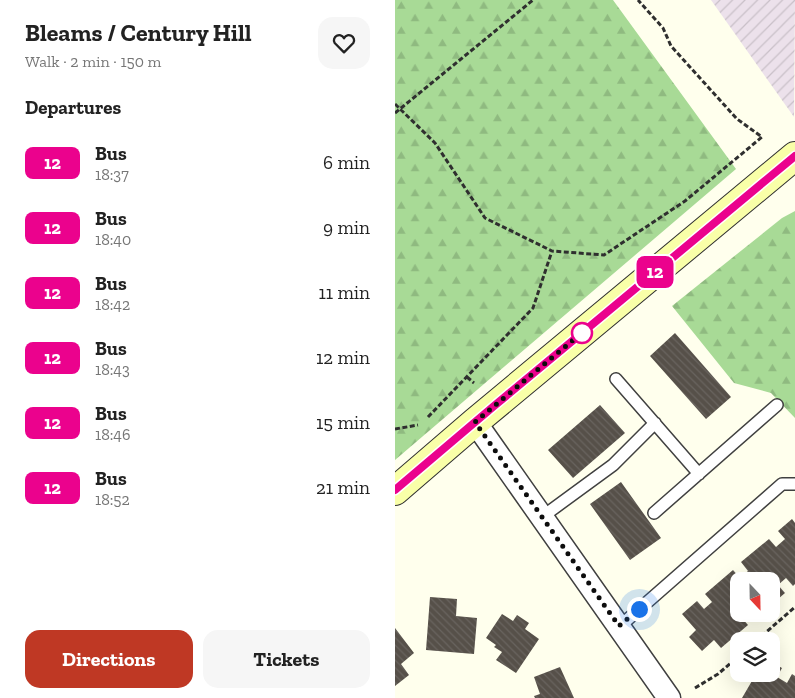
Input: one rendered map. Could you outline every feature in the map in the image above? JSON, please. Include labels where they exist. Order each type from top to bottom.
[{"type":"main road","points":[[395,491],[475,422],[795,156]]},
{"type":"street","points":[[475,422],[669,698]]},
{"type":"lane","points":[[616,379],[699,474]]},
{"type":"lane","points":[[654,513],[777,405]]},
{"type":"lane","points":[[542,517],[613,465],[655,423]]},
{"type":"lane","points":[[619,626],[782,484],[795,484]]},
{"type":"path","points":[[395,114],[533,0]]},
{"type":"path","points":[[395,104],[435,143],[485,218],[552,250],[605,255],[685,201],[762,137],[737,119],[724,105],[671,46],[663,28],[638,0]]},
{"type":"path","points":[[428,417],[533,308],[552,250]]},
{"type":"path","points":[[467,377],[474,383]]},
{"type":"path","points":[[395,430],[418,425]]},
{"type":"path","points":[[766,632],[795,607]]},
{"type":"path","points":[[695,688],[718,674],[730,664]]},
{"type":"shaded area","points":[[711,0],[795,0],[794,117]]},
{"type":"green space","points":[[395,0],[613,0],[736,169],[395,460]]},
{"type":"green space","points":[[795,211],[795,418],[771,393],[734,383],[672,306],[782,218]]},
{"type":"building","points":[[675,333],[731,397],[706,419],[650,356]]},
{"type":"building","points":[[600,405],[625,433],[573,478],[548,450]]},
{"type":"building","points":[[621,482],[661,538],[630,560],[590,504]]},
{"type":"building","points":[[792,519],[795,523],[795,584],[793,586],[786,578],[780,583],[780,572],[747,572],[741,562],[769,539],[776,547],[785,539],[778,531]]},
{"type":"building","points":[[730,573],[730,622],[745,622],[748,625],[740,632],[730,632],[730,640],[721,648],[714,640],[702,651],[689,637],[696,630],[682,614],[697,601],[704,609],[712,602],[705,594]]},
{"type":"building","points":[[780,587],[785,593],[780,597]]},
{"type":"building","points":[[430,597],[457,599],[456,616],[477,618],[474,654],[426,650]]},
{"type":"building","points":[[502,614],[513,621],[517,615],[529,623],[525,629],[539,639],[516,673],[496,660],[502,652],[494,647],[496,645],[486,638]]},
{"type":"building","points":[[395,628],[414,653],[401,664],[409,675],[395,686]]},
{"type":"building","points":[[560,667],[574,698],[535,698],[534,696],[540,694],[534,677]]},
{"type":"building","points":[[792,674],[795,676],[795,698],[742,698],[751,682],[780,682],[780,679],[787,683]]},
{"type":"bus line","name":"12","points":[[395,490],[795,156]]},
{"type":"route","points":[[582,333],[584,331],[475,422],[619,626],[639,609]]}]
